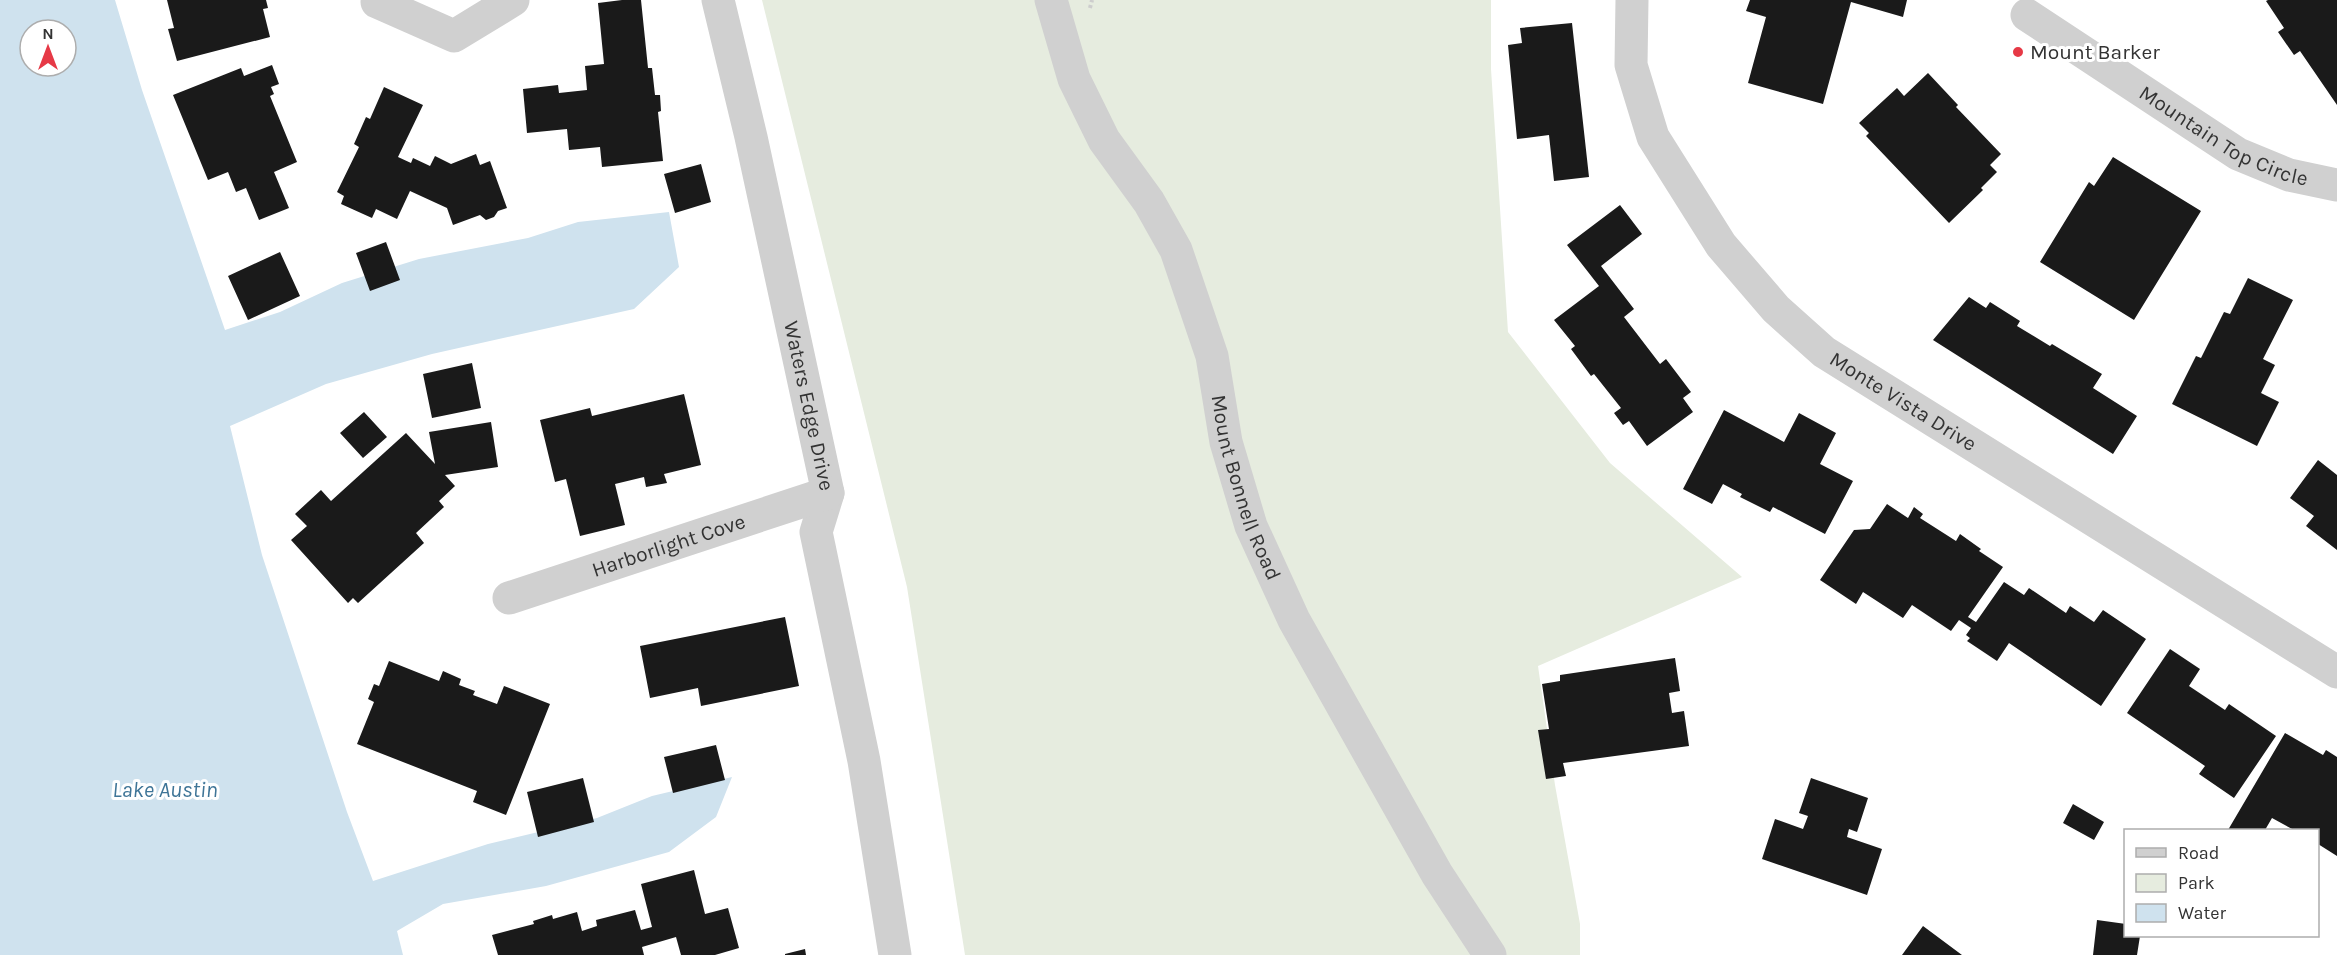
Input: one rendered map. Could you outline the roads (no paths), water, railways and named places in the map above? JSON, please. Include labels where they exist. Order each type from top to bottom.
[{"type":"street","points":[[377,2],[454,36],[513,0]]},
{"type":"street","name":"Waters Edge Drive","points":[[718,0],[751,137],[828,493],[816,532],[864,760],[895,955]]},
{"type":"street","name":"Mount Bonnell Road","points":[[1051,0],[1074,79],[1104,140],[1149,202],[1176,250],[1212,356],[1226,442],[1251,526],[1294,620],[1437,874],[1490,955]]},
{"type":"street","name":"Monte Vista Drive","points":[[1632,0],[1631,65],[1653,137],[1721,245],[1776,309],[1824,352],[2337,672]]},
{"type":"street","name":"Mountain Top Circle","points":[[2027,15],[2238,154],[2289,175],[2337,185]]},
{"type":"street","name":"Harborlight Cove","points":[[509,598],[828,493]]},
{"type":"water","name":"Lake Austin","points":[[0,0],[115,0],[142,90],[225,330],[280,312],[342,283],[419,259],[528,238],[578,222],[669,212],[679,267],[634,309],[432,354],[326,384],[230,426],[262,555],[347,812],[373,881],[488,844],[597,818],[652,796],[732,777],[716,817],[669,852],[546,886],[443,904],[397,931],[403,955],[0,955]]},
{"type":"place","name":"Mount Barker","points":[[2018,52]]}]
